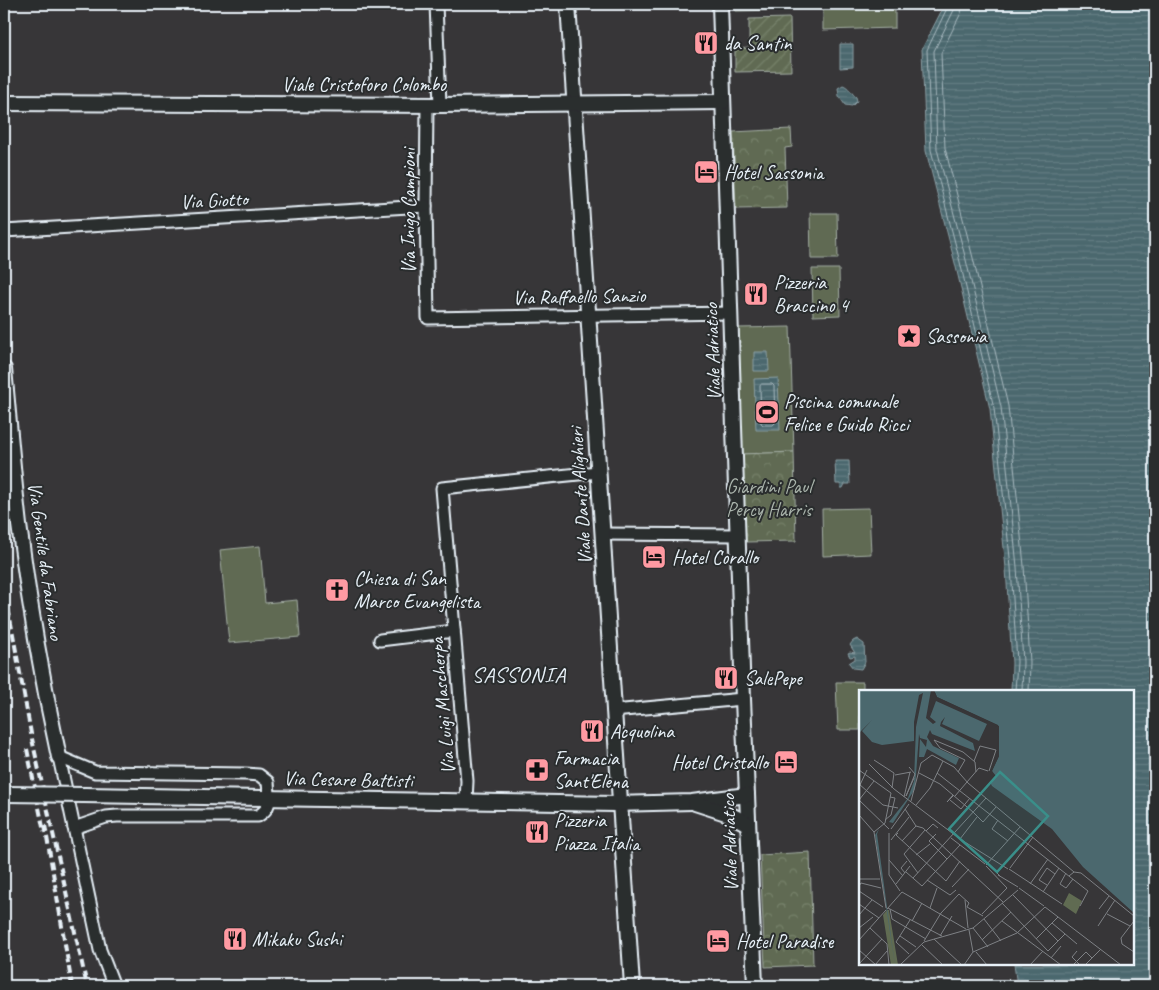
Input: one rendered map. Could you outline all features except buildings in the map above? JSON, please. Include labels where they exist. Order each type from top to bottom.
[{"type":"street","name":"Via Inigo Campioni","points":[[428,318],[426,206],[433,105],[436,4]]},
{"type":"street","name":"Viale Dante Alighieri","points":[[568,4],[632,986]]},
{"type":"street","name":"Viale Adriatico","points":[[720,4],[743,699],[755,986]]},
{"type":"street","name":"Viale Cristoforo Colombo","points":[[4,103],[433,105],[723,102]]},
{"type":"street","name":"Via Giotto","points":[[4,231],[426,206]]},
{"type":"street","name":"Via Raffaello Sanzio","points":[[428,318],[731,313]]},
{"type":"street","name":"Via Gentile da Fabriano","points":[[4,369],[19,524],[39,661],[100,950],[114,986]]},
{"type":"street","name":"Via Luigi Mascherpa","points":[[466,801],[467,789],[442,488],[598,472]]},
{"type":"street","points":[[602,534],[738,535]]},
{"type":"street","points":[[380,640],[454,631]]},
{"type":"street","points":[[613,711],[743,699]]},
{"type":"street","points":[[59,757],[95,772],[259,775],[268,782],[270,799],[265,811],[258,816],[117,816],[74,828]]},
{"type":"street","name":"Via Cesare Battisti","points":[[5,793],[620,804],[692,802],[747,795]]},
{"type":"street","name":"Via Cesare Battisti","points":[[692,802],[729,814],[748,824]]},
{"type":"green space","points":[[735,4],[778,4],[779,10],[735,11]]},
{"type":"green space","points":[[823,4],[895,4],[895,28],[823,30]]},
{"type":"green space","points":[[790,18],[791,71],[735,72],[735,49],[749,48],[749,19]]},
{"type":"green space","points":[[791,129],[792,147],[785,148],[787,208],[736,209],[733,132]]},
{"type":"green space","points":[[810,213],[837,213],[838,259],[811,259]]},
{"type":"green space","points":[[812,269],[839,269],[840,315],[813,316]]},
{"type":"green space","name":"Piscina comunale Felice e Guido Ricci","points":[[790,327],[794,452],[742,454],[738,328]]},
{"type":"green space","name":"Giardini Paul Percy Harris","points":[[794,452],[796,541],[745,542],[742,454]]},
{"type":"green space","points":[[869,508],[871,554],[823,556],[822,509]]},
{"type":"green space","points":[[260,546],[265,603],[297,600],[300,637],[229,643],[220,550]]},
{"type":"green space","points":[[836,682],[863,682],[863,690],[859,690],[859,730],[838,730]]},
{"type":"green space","points":[[810,852],[813,965],[765,967],[760,855]]},
{"type":"water","points":[[945,4],[1155,4],[1155,986],[1017,986],[1014,965],[1134,965],[1134,690],[1011,690],[1012,663],[1006,568],[990,409],[926,151],[922,49]]},
{"type":"water","points":[[840,44],[853,44],[853,67],[840,68]]},
{"type":"water","points":[[843,85],[856,97],[857,101],[852,106],[845,105],[839,96],[838,88]]},
{"type":"water","points":[[754,352],[768,352],[769,371],[754,371]]},
{"type":"water","points":[[778,378],[780,430],[756,430],[754,379]]},
{"type":"water","points":[[835,461],[849,461],[850,484],[845,484],[843,488],[841,488],[840,484],[836,484]]},
{"type":"water","points":[[857,639],[864,644],[865,662],[861,669],[853,668],[849,663],[855,659],[855,656],[850,657],[848,653],[855,653],[850,645]]},
{"type":"railway","points":[[4,585],[32,739],[87,986]]},
{"type":"railway","points":[[27,749],[44,832]]},
{"type":"railway","points":[[45,825],[72,986]]},
{"type":"place","name":"da Santin","points":[[706,43]]},
{"type":"place","name":"Hotel Sassonia","points":[[706,172]]},
{"type":"place","name":"Pizzeria Braccino 4","points":[[756,294]]},
{"type":"place","name":"Sassonia","points":[[909,336]]},
{"type":"place","name":"Piscina comunale Felice e Guido Ricci","points":[[767,412]]},
{"type":"place","name":"Hotel Corallo","points":[[654,557]]},
{"type":"place","name":"Chiesa di San Marco Evangelista","points":[[337,590]]},
{"type":"place","name":"SalePepe","points":[[726,678]]},
{"type":"place","name":"Acquolina","points":[[592,731]]},
{"type":"place","name":"Hotel Cristallo","points":[[786,762]]},
{"type":"place","name":"Farmacia Sant'Elena","points":[[537,770]]},
{"type":"place","name":"Pizzeria Piazza Italia","points":[[537,832]]},
{"type":"place","name":"Mikaku Sushi","points":[[235,939]]},
{"type":"place","name":"Hotel Paradise","points":[[718,941]]},
{"type":"district","name":"SASSONIA","points":[[519,674]]}]
